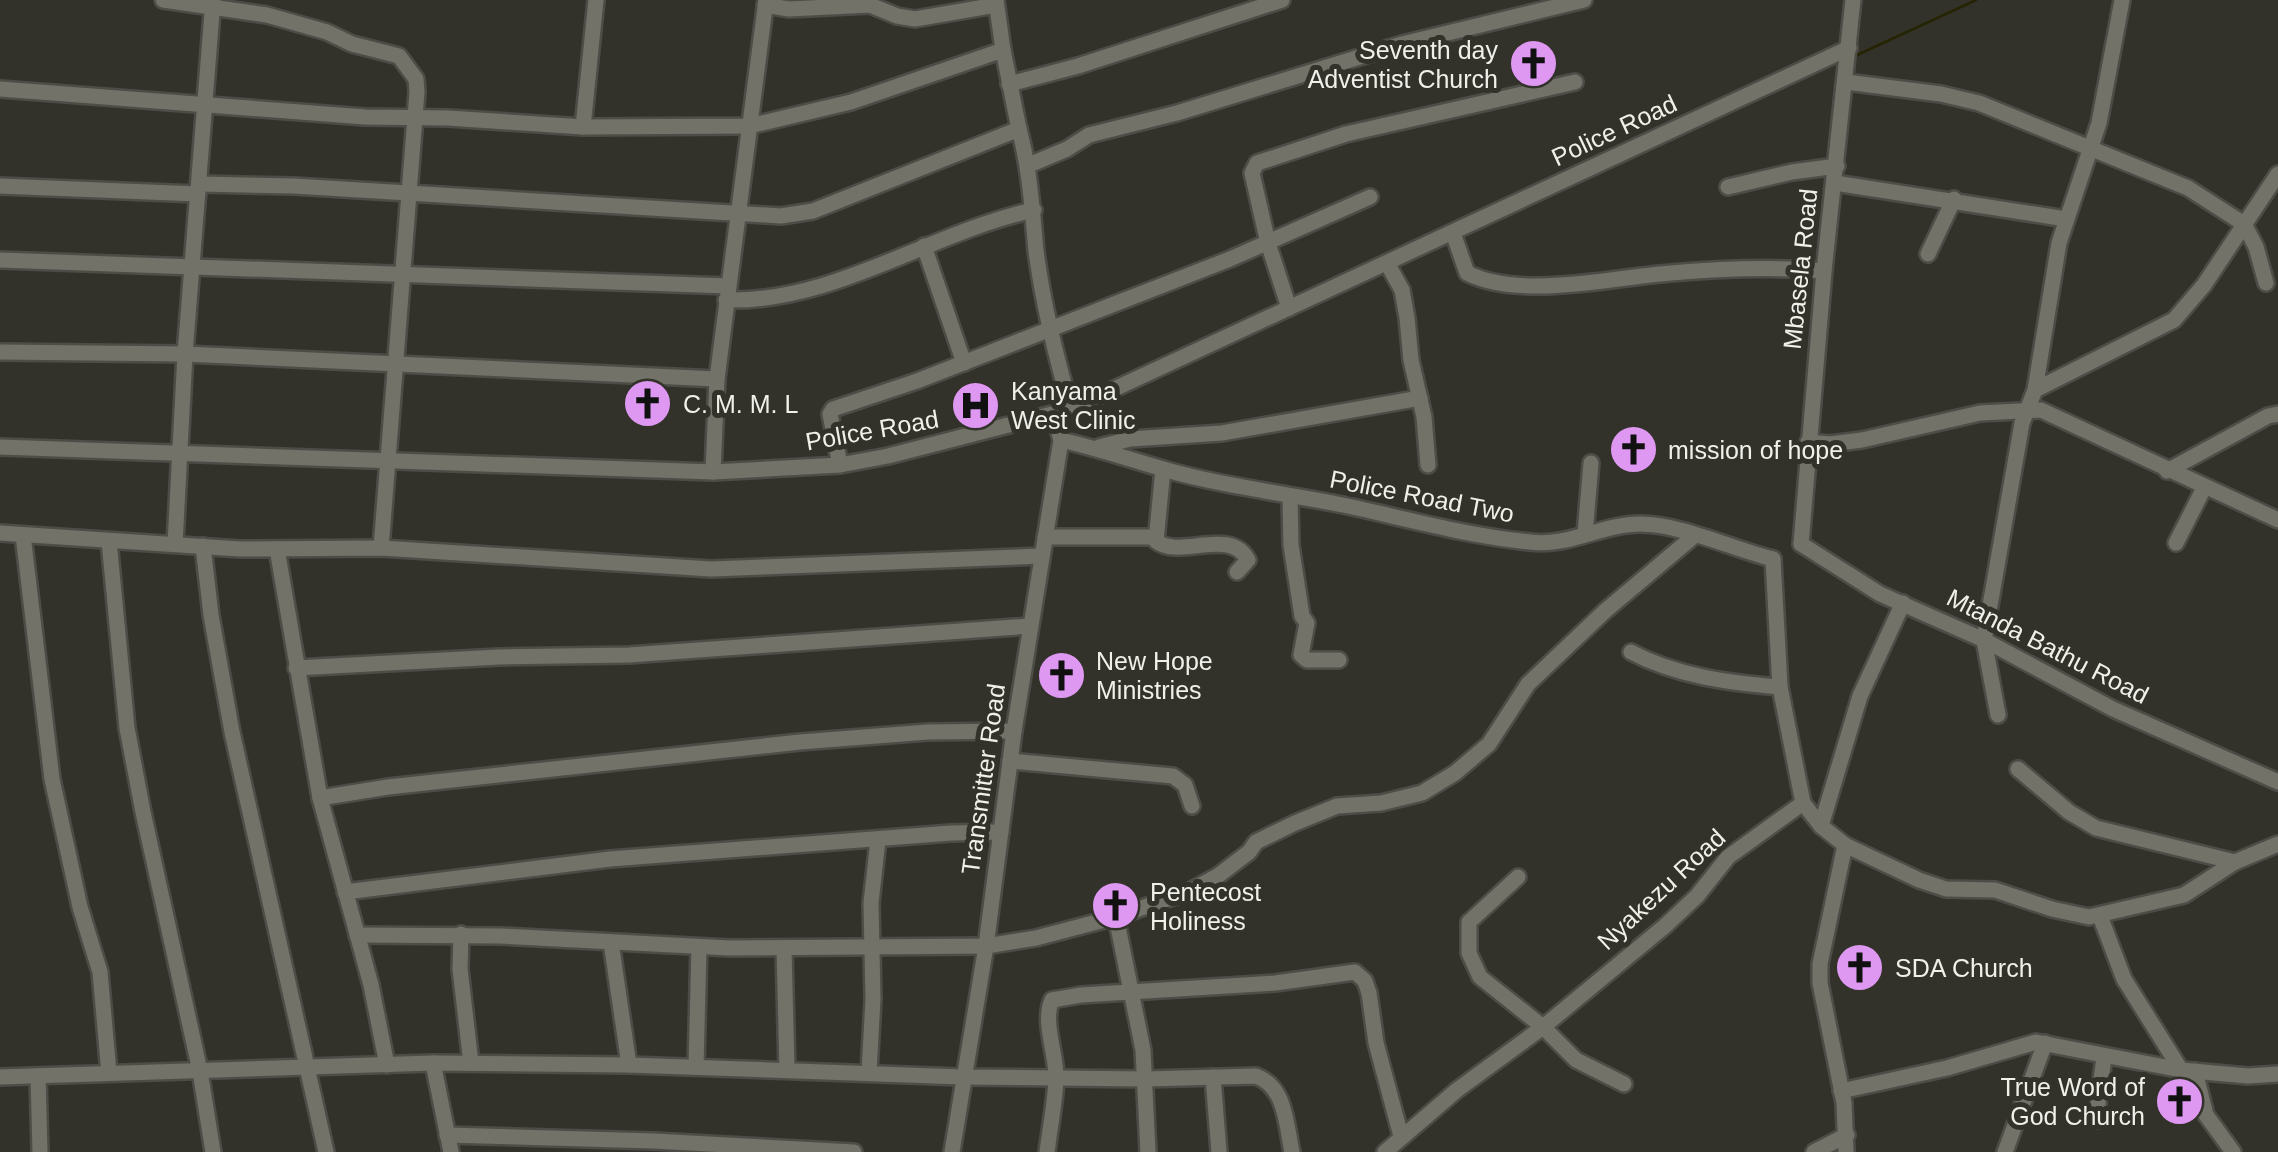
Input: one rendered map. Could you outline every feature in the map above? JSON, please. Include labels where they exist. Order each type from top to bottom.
[{"type":"street","points":[[163,0],[213,3],[300,23],[352,44],[399,56],[416,79],[381,548]]},
{"type":"street","points":[[583,127],[596,0]]},
{"type":"street","points":[[1009,84],[1078,66],[1282,0]]},
{"type":"street","points":[[1029,165],[1089,135],[1388,48],[1584,0]]},
{"type":"street","name":"Mbasela Road","points":[[1801,544],[1824,271],[1853,0]]},
{"type":"street","points":[[1998,714],[1984,640],[2022,423],[2035,390],[2059,243],[2091,151],[2122,0]]},
{"type":"street","points":[[713,472],[717,379],[765,2],[789,9],[870,5],[915,19],[996,3]]},
{"type":"street","points":[[176,544],[213,3]]},
{"type":"street","name":"Transmitter Road","points":[[952,1152],[1061,440],[1062,412],[1036,248],[1029,165],[1009,84],[996,3]]},
{"type":"street","name":"Police Road","points":[[0,447],[713,472],[840,464],[936,445],[1062,412],[1849,48]]},
{"type":"street","points":[[0,89],[204,106],[583,127],[750,126],[851,102],[1003,50]]},
{"type":"street","points":[[1290,308],[1268,243],[1252,173],[1257,163],[1361,130],[1575,82]]},
{"type":"street","points":[[1846,82],[1941,94],[2004,111],[2091,151],[2134,164],[2188,188],[2244,224],[2256,247],[2266,283]]},
{"type":"street","points":[[0,186],[408,193],[781,216],[814,211],[1020,129]]},
{"type":"street","points":[[1728,187],[1792,172],[1836,175],[2066,219]]},
{"type":"street","points":[[2035,390],[2174,320],[2204,285],[2278,174]]},
{"type":"street","points":[[840,464],[830,411],[964,363],[1268,243],[1370,197]]},
{"type":"street","points":[[1928,254],[1954,199]]},
{"type":"street","points":[[0,260],[401,274],[778,297],[838,279],[996,219],[1034,210]]},
{"type":"street","points":[[1453,233],[1467,273],[1518,284],[1564,284],[1777,266],[1824,271]]},
{"type":"street","points":[[924,246],[964,363]]},
{"type":"street","points":[[1387,264],[1402,290],[1428,465]]},
{"type":"street","points":[[0,352],[186,354],[717,379]]},
{"type":"street","points":[[1097,448],[1130,439],[1251,429],[1420,398]]},
{"type":"street","points":[[1808,442],[1862,440],[1980,413],[2027,408],[2051,414],[2278,520]]},
{"type":"street","points":[[2167,471],[2278,414]]},
{"type":"street","name":"Police Road Two","points":[[1061,440],[1163,469],[1290,498],[1530,542],[1563,543],[1600,529],[1640,524],[1676,527],[1773,559]]},
{"type":"street","points":[[1585,534],[1591,463]]},
{"type":"street","points":[[1155,536],[1163,469]]},
{"type":"street","points":[[2176,543],[2204,488]]},
{"type":"street","points":[[1290,498],[1290,545],[1307,632],[1301,655],[1307,660],[1340,660]]},
{"type":"street","points":[[0,534],[277,549],[381,548],[711,570],[1042,556]]},
{"type":"street","points":[[23,536],[52,779],[80,907],[100,972],[109,1073]]},
{"type":"street","points":[[1045,537],[1155,536],[1164,546],[1222,544],[1242,550],[1248,560],[1237,572]]},
{"type":"street","points":[[358,935],[460,934],[784,948],[986,946],[1036,938],[1116,917],[1190,891],[1249,852],[1256,842],[1295,823],[1337,806],[1412,796],[1455,773],[1489,744],[1528,684],[1694,536]]},
{"type":"street","points":[[109,542],[127,728],[200,1071],[213,1152]]},
{"type":"street","points":[[1801,544],[1773,559],[1780,687],[1804,804],[1821,826],[1845,845],[1946,890],[1995,890],[2089,917],[2184,895],[2235,862],[2278,844]]},
{"type":"street","name":"Mtanda Bathu Road","points":[[1801,544],[1846,575],[1984,640],[2113,709],[2278,782]]},
{"type":"street","points":[[203,546],[210,615],[232,732],[326,1152]]},
{"type":"street","points":[[277,549],[320,798],[378,1014],[387,1064]]},
{"type":"street","points":[[1821,826],[1860,696],[1902,603]]},
{"type":"street","points":[[296,668],[648,654],[1030,626]]},
{"type":"street","points":[[1631,652],[1646,660],[1720,680],[1780,687]]},
{"type":"street","points":[[320,798],[388,787],[800,742],[928,732],[1014,731]]},
{"type":"street","points":[[1010,761],[1173,776],[1186,785],[1192,806]]},
{"type":"street","points":[[2018,768],[2069,812],[2096,828],[2235,862]]},
{"type":"street","name":"Nyakezu Road","points":[[1385,1152],[1542,1028],[1684,908],[1728,857],[1804,804]]},
{"type":"street","points":[[344,892],[627,858],[1001,832]]},
{"type":"street","points":[[869,1073],[873,999],[870,945],[878,840]]},
{"type":"street","points":[[1814,1152],[1846,1144],[1820,964],[1845,845]]},
{"type":"street","points":[[1518,877],[1469,922],[1467,939],[1480,978],[1576,1060],[1624,1084]]},
{"type":"street","points":[[2100,916],[2114,961],[2188,1071],[2206,1115],[2233,1152]]},
{"type":"street","points":[[1116,917],[1146,1079],[1148,1152]]},
{"type":"street","points":[[460,934],[460,970],[471,1063]]},
{"type":"street","points":[[612,942],[629,1065]]},
{"type":"street","points":[[696,1067],[699,946]]},
{"type":"street","points":[[784,948],[788,1070]]},
{"type":"street","points":[[1047,1152],[1056,1078],[1049,1005],[1052,1000],[1288,982],[1355,972],[1365,981],[1376,1044],[1401,1136]]},
{"type":"street","points":[[1841,1091],[1948,1068],[2036,1042],[2188,1071],[2278,1074]]},
{"type":"street","points":[[2005,1152],[2045,1044]]},
{"type":"street","points":[[2096,1120],[2104,1057]]},
{"type":"street","points":[[433,1063],[451,1152]]},
{"type":"street","points":[[0,1077],[433,1063],[629,1065],[962,1077],[1256,1076],[1270,1081],[1282,1106],[1292,1152]]},
{"type":"street","points":[[38,1076],[40,1152]]},
{"type":"street","points":[[1212,1077],[1218,1152]]},
{"type":"street","points":[[447,1135],[854,1152]]},
{"type":"waterway","points":[[1855,56],[1976,0]]},
{"type":"place","name":"Seventh day Adventist Church","points":[[1533,64]]},
{"type":"place","name":"C. M. M. L","points":[[648,404]]},
{"type":"place","name":"Kanyama West Clinic","points":[[976,405]]},
{"type":"place","name":"mission of hope","points":[[1633,450]]},
{"type":"place","name":"New Hope Ministries","points":[[1061,675]]},
{"type":"place","name":"Pentecost Holiness","points":[[1115,906]]},
{"type":"place","name":"SDA Church","points":[[1860,968]]},
{"type":"place","name":"True Word of God Church","points":[[2180,1101]]}]
